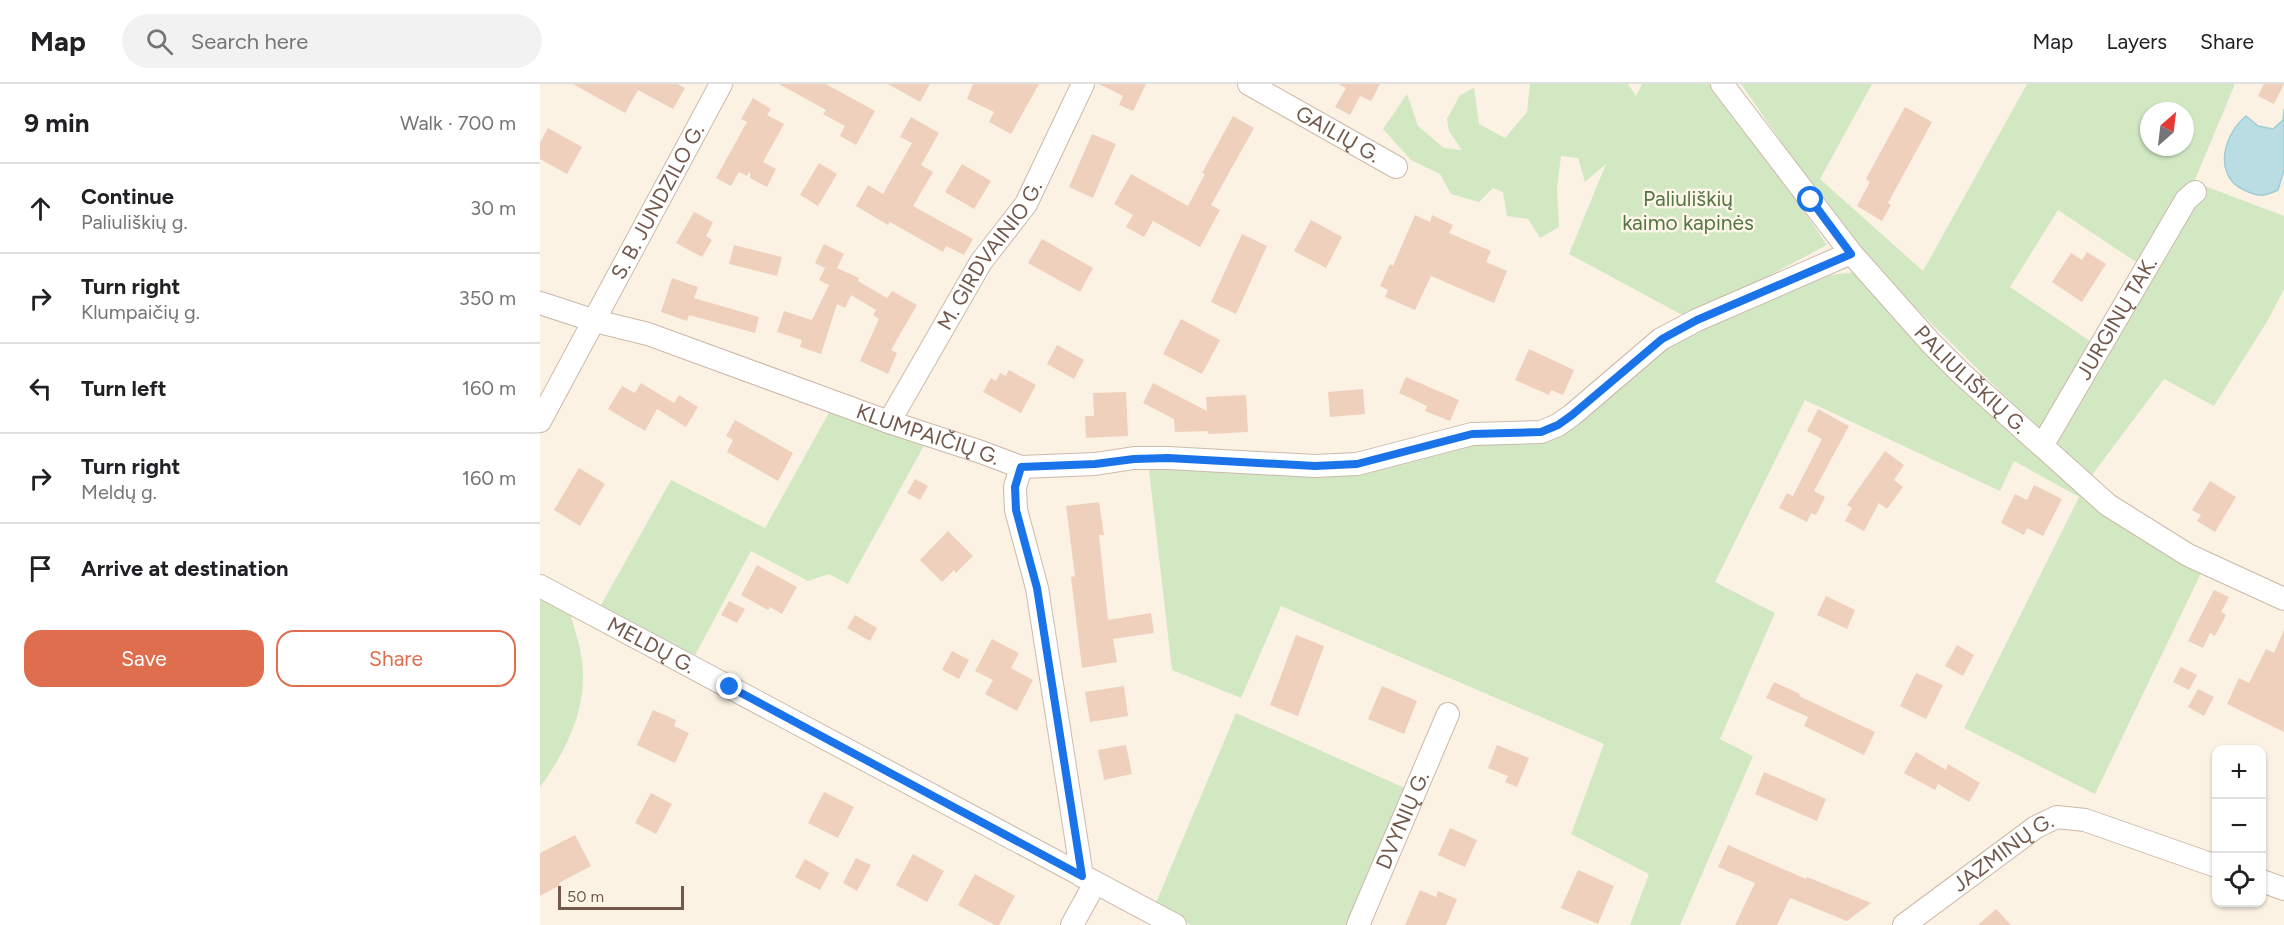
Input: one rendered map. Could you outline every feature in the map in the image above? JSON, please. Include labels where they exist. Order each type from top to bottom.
[{"type":"street","name":"S. B. JUNDZILO G.","points":[[540,421],[721,84]]},
{"type":"street","name":"M. GIRDVAINIO G.","points":[[889,422],[981,262],[1026,204],[1083,84]]},
{"type":"street","name":"GAILIŲ G.","points":[[1249,84],[1396,167]]},
{"type":"street","name":"PALIULIŠKIŲ G.","points":[[1722,84],[1851,254],[1931,343],[2042,446],[2108,505],[2144,530],[2188,555],[2284,599]]},
{"type":"street","name":"JURGINŲ TAK.","points":[[2042,446],[2186,200],[2195,192]]},
{"type":"street","name":"KLUMPAIČIŲ G.","points":[[540,303],[595,321],[648,334],[889,422],[1021,467],[1168,458],[1315,466],[1357,464],[1472,434],[1541,432],[1558,425],[1572,415],[1662,339],[1697,320],[1851,254]]},
{"type":"street","points":[[1021,467],[1015,487],[1016,510],[1037,588],[1089,880],[1072,925]]},
{"type":"street","name":"MELDŲ G.","points":[[540,586],[1174,925]]},
{"type":"street","name":"DVYNIŲ G.","points":[[1358,925],[1448,714]]},
{"type":"street","name":"JAZMINŲ G.","points":[[1904,925],[2036,827],[2057,817],[2085,820],[2212,864]]},
{"type":"street","points":[[2266,882],[2284,889]]},
{"type":"green space","name":"Paliuliškių kaimo kapinės","points":[[1530,84],[1628,84],[1636,96],[1642,84],[1716,84],[1827,245],[1688,318],[1569,254],[1606,164],[1585,182],[1578,158],[1561,156],[1557,188],[1559,227],[1540,238],[1528,219],[1507,216],[1503,192],[1493,188],[1479,202],[1451,194],[1440,174],[1411,160],[1383,129],[1407,94],[1418,126],[1444,148],[1462,150],[1449,131],[1447,119],[1460,95],[1474,88],[1479,124],[1505,138],[1527,112]]},
{"type":"green space","points":[[1741,84],[1872,84],[1820,179],[1923,271],[2027,84],[2235,84],[2194,182],[2284,216],[2284,289],[2268,320],[2214,406],[2164,379],[2089,479],[1855,248]],"holes":[[[2058,210],[2139,264],[2093,343],[2010,287]]]},
{"type":"green space","points":[[1857,272],[1942,367],[2202,571],[2095,794],[1964,728],[2079,497],[2014,461],[2000,491],[1805,400],[1715,582],[1775,613],[1720,739],[1753,756],[1680,925],[1630,925],[1649,874],[1571,834],[1604,744],[1281,606],[1241,698],[1172,670],[1148,462],[1250,469],[1532,438],[1662,347],[1794,285],[1830,275]]},
{"type":"green space","points":[[831,409],[926,442],[848,584],[829,574],[808,581],[751,551],[694,657],[600,607],[671,480],[765,528]]},
{"type":"green space","points":[[540,593],[569,609],[580,648],[583,672],[579,708],[574,725],[568,741],[540,787]]},
{"type":"green space","points":[[1236,713],[1407,789],[1352,925],[1191,925],[1155,905]]},
{"type":"water","points":[[2284,109],[2284,170],[2278,190],[2260,195],[2247,192],[2233,182],[2227,174],[2225,154],[2227,143],[2238,124],[2246,116],[2258,126],[2273,129],[2283,120]]},
{"type":"building","points":[[573,84],[677,84],[685,88],[673,109],[638,90],[625,113]]},
{"type":"building","points":[[779,84],[826,84],[875,111],[856,145],[840,136],[845,126],[823,114],[826,110]]},
{"type":"building","points":[[888,84],[930,84],[920,102]]},
{"type":"building","points":[[973,84],[1039,84],[1011,134],[989,122],[994,112],[967,99]]},
{"type":"building","points":[[1099,84],[1146,84],[1133,111],[1119,105],[1123,96]]},
{"type":"building","points":[[1338,84],[1380,84],[1371,101],[1360,96],[1350,115],[1335,107],[1346,88]]},
{"type":"building","points":[[2264,84],[2284,84],[2274,104],[2258,96]]},
{"type":"building","points":[[753,98],[771,109],[767,115],[784,124],[763,162],[776,169],[767,187],[750,178],[750,171],[747,176],[739,172],[731,186],[716,178],[747,122],[741,119]]},
{"type":"building","points":[[1905,107],[1932,122],[1888,203],[1891,205],[1882,221],[1857,206],[1870,182],[1866,179]]},
{"type":"building","points":[[1233,116],[1254,128],[1211,205],[1220,210],[1200,247],[1153,221],[1144,237],[1126,227],[1133,215],[1114,204],[1131,174],[1188,206],[1205,174],[1202,173]]},
{"type":"building","points":[[911,117],[939,133],[921,165],[933,172],[913,206],[973,239],[964,255],[946,246],[943,252],[890,222],[888,225],[856,206],[868,185],[883,194],[912,143],[900,137]]},
{"type":"building","points":[[548,128],[582,147],[567,174],[540,159],[540,143]]},
{"type":"building","points":[[1092,134],[1116,144],[1093,198],[1069,187]]},
{"type":"building","points":[[819,163],[837,174],[818,206],[800,195]]},
{"type":"building","points":[[962,164],[991,181],[974,209],[945,192]]},
{"type":"building","points":[[694,212],[713,222],[706,236],[712,240],[702,257],[676,243]]},
{"type":"building","points":[[1415,215],[1430,222],[1432,215],[1453,225],[1449,233],[1491,251],[1486,262],[1507,271],[1494,303],[1431,276],[1415,310],[1385,297],[1388,290],[1380,286],[1390,264],[1393,266]]},
{"type":"building","points":[[1311,220],[1342,237],[1326,268],[1294,251]]},
{"type":"building","points":[[1242,234],[1267,246],[1236,314],[1211,302]]},
{"type":"building","points":[[1042,239],[1093,268],[1080,292],[1028,263]]},
{"type":"building","points":[[824,244],[844,254],[837,268],[859,278],[858,281],[887,298],[892,291],[917,305],[891,350],[897,353],[888,374],[860,361],[879,319],[873,315],[876,310],[851,295],[845,308],[837,304],[821,354],[800,347],[802,340],[777,332],[784,311],[812,320],[829,285],[819,280],[825,268],[815,263]]},
{"type":"building","points":[[734,245],[782,257],[777,276],[729,264]]},
{"type":"building","points":[[2087,252],[2106,264],[2082,302],[2052,282],[2071,253],[2082,260]]},
{"type":"building","points":[[672,278],[698,287],[694,298],[759,317],[755,333],[689,315],[687,321],[661,312]]},
{"type":"building","points":[[1181,319],[1220,340],[1202,374],[1163,354]]},
{"type":"building","points":[[1057,345],[1084,360],[1074,379],[1047,364]]},
{"type":"building","points":[[1529,349],[1574,370],[1563,395],[1551,390],[1549,395],[1515,380]]},
{"type":"building","points":[[1009,370],[1036,385],[1021,413],[983,392],[991,378],[996,381],[1000,373],[1006,376]]},
{"type":"building","points":[[1406,377],[1459,400],[1450,421],[1425,411],[1427,406],[1399,393]]},
{"type":"building","points":[[641,383],[674,403],[679,395],[698,407],[686,427],[657,409],[645,431],[608,409],[622,386],[635,393]]},
{"type":"building","points":[[1153,383],[1207,411],[1206,397],[1246,395],[1248,432],[1208,434],[1208,431],[1175,432],[1174,419],[1143,403]]},
{"type":"building","points":[[1363,389],[1365,414],[1330,417],[1328,392]]},
{"type":"building","points":[[1126,392],[1128,436],[1086,438],[1085,416],[1094,416],[1093,393]]},
{"type":"building","points":[[1818,409],[1849,426],[1814,491],[1825,497],[1816,515],[1811,513],[1807,522],[1779,508],[1787,493],[1793,496],[1822,439],[1807,431]]},
{"type":"building","points":[[735,420],[793,453],[778,481],[727,452],[733,440],[726,436]]},
{"type":"building","points":[[1885,451],[1904,465],[1894,480],[1903,487],[1887,509],[1879,503],[1864,531],[1845,521],[1852,508],[1847,505]]},
{"type":"building","points":[[579,468],[605,484],[580,526],[554,510]]},
{"type":"building","points":[[915,479],[928,486],[920,500],[907,493]]},
{"type":"building","points":[[2210,481],[2236,497],[2215,532],[2197,521],[2201,515],[2192,510]]},
{"type":"building","points":[[2034,485],[2062,499],[2043,536],[2027,528],[2024,535],[2001,523],[2015,494],[2027,500]]},
{"type":"building","points":[[1099,502],[1104,535],[1099,535],[1108,620],[1151,613],[1154,633],[1113,639],[1117,662],[1082,668],[1071,577],[1075,576],[1066,506]]},
{"type":"building","points":[[948,531],[973,556],[956,573],[954,570],[942,582],[920,560]]},
{"type":"building","points":[[757,565],[797,587],[782,614],[770,607],[768,610],[741,595]]},
{"type":"building","points":[[2214,590],[2229,597],[2221,612],[2226,615],[2215,636],[2210,633],[2203,648],[2188,641]]},
{"type":"building","points":[[1826,596],[1855,610],[1847,629],[1817,615]]},
{"type":"building","points":[[729,601],[745,609],[737,623],[721,615]]},
{"type":"building","points":[[855,615],[877,628],[870,641],[847,628]]},
{"type":"building","points":[[2284,630],[2284,732],[2227,704],[2239,678],[2249,683],[2266,649],[2274,653]]},
{"type":"building","points":[[1296,635],[1324,646],[1298,716],[1270,705]]},
{"type":"building","points":[[992,639],[1019,653],[1011,668],[1033,680],[1017,711],[985,694],[993,680],[975,671]]},
{"type":"building","points":[[1957,645],[1974,655],[1963,676],[1945,666]]},
{"type":"building","points":[[952,651],[969,660],[959,679],[942,670]]},
{"type":"building","points":[[2181,667],[2197,675],[2189,690],[2173,682]]},
{"type":"building","points":[[1916,673],[1943,685],[1926,719],[1900,706]]},
{"type":"building","points":[[1774,682],[1875,732],[1864,755],[1804,726],[1808,717],[1766,698]]},
{"type":"building","points":[[1124,686],[1128,716],[1090,722],[1085,692]]},
{"type":"building","points":[[1382,686],[1417,701],[1404,734],[1368,719]]},
{"type":"building","points":[[2198,689],[2214,697],[2204,716],[2188,707]]},
{"type":"building","points":[[653,710],[676,720],[674,726],[689,733],[675,763],[637,745]]},
{"type":"building","points":[[1126,745],[1132,774],[1104,780],[1098,750]]},
{"type":"building","points":[[1497,745],[1529,758],[1517,787],[1505,782],[1508,776],[1488,768]]},
{"type":"building","points":[[1916,752],[1946,770],[1948,764],[1980,783],[1969,802],[1938,784],[1935,790],[1904,773]]},
{"type":"building","points":[[1764,772],[1826,799],[1817,821],[1755,794]]},
{"type":"building","points":[[824,792],[854,807],[838,838],[808,823]]},
{"type":"building","points":[[651,793],[672,804],[656,834],[635,823]]},
{"type":"building","points":[[1450,828],[1477,840],[1465,867],[1438,855]]},
{"type":"building","points":[[575,835],[591,866],[540,896],[540,853]]},
{"type":"building","points":[[1728,845],[1806,879],[1807,877],[1871,903],[1847,921],[1790,898],[1777,925],[1735,925],[1755,883],[1718,867]]},
{"type":"building","points":[[913,854],[944,871],[927,902],[896,885]]},
{"type":"building","points":[[856,858],[871,865],[857,891],[843,883]]},
{"type":"building","points":[[805,859],[829,873],[820,890],[795,877]]},
{"type":"building","points":[[1578,870],[1614,886],[1598,924],[1561,908]]},
{"type":"building","points":[[975,874],[1015,896],[999,925],[958,905]]},
{"type":"building","points":[[1420,890],[1436,897],[1438,891],[1457,899],[1446,925],[1405,925]]},
{"type":"building","points":[[1996,909],[2011,925],[1978,925]]},
{"type":"route","points":[[730,687],[1082,876],[1037,588],[1016,510],[1015,487],[1021,467],[1168,458],[1315,466],[1357,464],[1472,434],[1541,432],[1558,425],[1572,415],[1662,339],[1697,320],[1851,254],[1811,200]]}]
